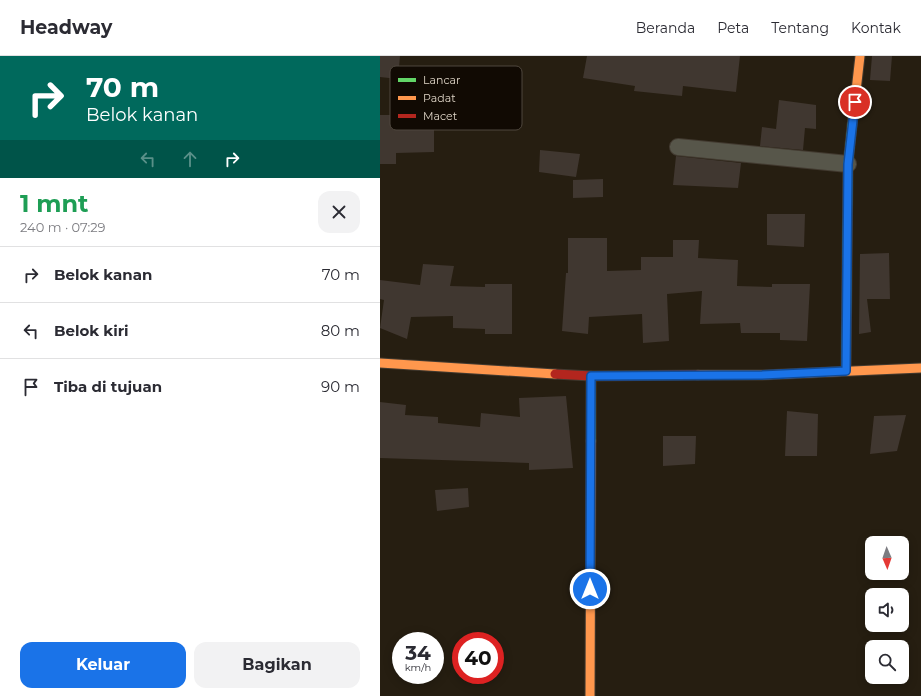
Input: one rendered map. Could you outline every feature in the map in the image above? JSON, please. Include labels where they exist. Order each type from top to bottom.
[{"type":"street","points":[[846,371],[848,164],[860,56]]},
{"type":"street","points":[[678,147],[848,164]]},
{"type":"street","points":[[380,363],[591,376],[762,375],[921,368]]},
{"type":"street","points":[[590,696],[591,376]]},
{"type":"building","points":[[380,56],[400,56],[399,66],[390,66],[390,78],[380,77]]},
{"type":"building","points":[[587,56],[740,56],[736,92],[683,86],[682,96],[634,91],[635,86],[583,78]]},
{"type":"building","points":[[872,56],[892,56],[890,81],[870,80]]},
{"type":"building","points":[[779,100],[816,105],[816,129],[805,128],[803,150],[760,146],[762,127],[776,129]]},
{"type":"building","points":[[380,115],[390,115],[390,130],[434,130],[434,152],[396,153],[396,164],[380,164]]},
{"type":"building","points":[[540,150],[580,154],[576,177],[539,172]]},
{"type":"building","points":[[676,156],[741,163],[738,188],[673,185]]},
{"type":"building","points":[[603,179],[603,197],[573,198],[573,180]]},
{"type":"building","points":[[767,214],[805,214],[804,247],[767,245]]},
{"type":"building","points":[[568,238],[607,238],[607,271],[641,270],[641,257],[673,257],[673,240],[699,240],[698,258],[738,260],[737,286],[772,287],[772,284],[810,284],[807,341],[780,340],[780,333],[741,333],[740,323],[700,324],[702,291],[667,294],[669,341],[643,343],[642,314],[589,317],[588,334],[562,331],[566,273],[568,273]]},
{"type":"building","points":[[889,253],[890,299],[867,299],[871,332],[859,334],[860,254]]},
{"type":"building","points":[[423,264],[454,266],[450,286],[485,287],[485,284],[512,284],[512,334],[485,334],[485,329],[453,328],[453,316],[411,317],[407,339],[380,328],[384,300],[380,299],[380,280],[420,285]]},
{"type":"building","points":[[566,396],[573,468],[529,470],[529,463],[380,458],[380,402],[406,405],[405,415],[438,417],[438,423],[480,427],[481,413],[520,417],[519,398]]},
{"type":"building","points":[[787,411],[818,414],[817,456],[785,456]]},
{"type":"building","points":[[906,415],[897,451],[870,454],[874,416]]},
{"type":"building","points":[[663,436],[696,436],[695,464],[663,466]]},
{"type":"building","points":[[468,488],[469,507],[437,511],[435,490]]},
{"type":"traffic: fast","points":[[846,371],[848,164],[853,117]]},
{"type":"traffic: fast","points":[[591,376],[591,441]]},
{"type":"traffic: slow","points":[[853,117],[860,56]]},
{"type":"traffic: slow","points":[[380,363],[555,374]]},
{"type":"traffic: slow","points":[[698,375],[762,375],[921,368]]},
{"type":"traffic: slow","points":[[590,696],[591,441]]},
{"type":"traffic: jam","points":[[555,374],[591,376],[698,375]]},
{"type":"route","points":[[590,589],[591,376],[762,375],[846,371],[848,164],[855,102]]}]
